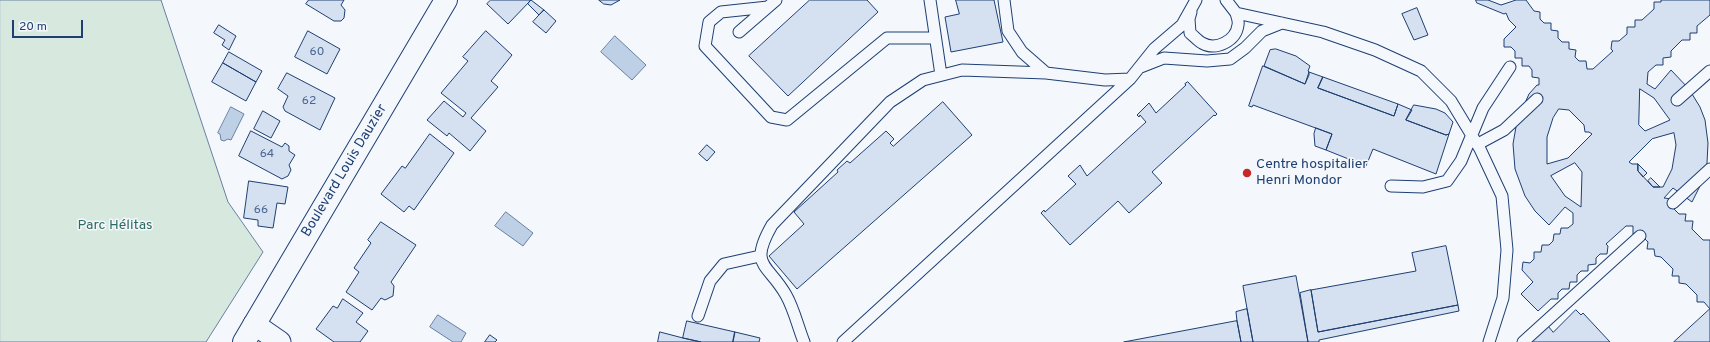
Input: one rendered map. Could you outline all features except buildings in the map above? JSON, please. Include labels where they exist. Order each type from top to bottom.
[{"type":"main road","name":"Boulevard Louis Dauzier","points":[[249,333],[446,0]]},
{"type":"street","points":[[249,333],[280,342]]},
{"type":"lane","points":[[930,0],[941,75]]},
{"type":"lane","points":[[1004,0],[1008,31],[1022,52],[1046,73]]},
{"type":"lane","points":[[1196,0],[1189,19],[1190,33],[1203,44],[1216,46],[1228,42],[1236,32],[1239,24],[1236,13],[1226,0]]},
{"type":"lane","points":[[843,342],[1130,79],[1154,49],[1182,25],[1196,0]]},
{"type":"lane","points":[[772,3],[721,12],[709,22],[705,46],[772,117],[787,120],[887,38],[935,38]]},
{"type":"lane","points":[[739,32],[772,3]]},
{"type":"lane","points":[[1236,13],[1323,32],[1375,50],[1421,71],[1451,101],[1478,144],[1502,196],[1507,250],[1503,298],[1490,342]]},
{"type":"lane","points":[[1139,68],[1164,58],[1207,61],[1230,59],[1245,48],[1262,31],[1282,23]]},
{"type":"lane","points":[[1392,186],[1423,187],[1447,181],[1461,161],[1483,108],[1510,67]]},
{"type":"lane","points":[[804,342],[786,295],[765,269],[760,256],[762,242],[772,225],[890,102],[923,80],[962,70],[1046,73],[1105,80],[1130,79]]},
{"type":"lane","points":[[1677,100],[1710,71]]},
{"type":"lane","points":[[1478,144],[1504,130],[1537,99]]},
{"type":"lane","points":[[1673,203],[1710,169]]},
{"type":"lane","points":[[1523,342],[1640,236]]},
{"type":"lane","points":[[698,316],[710,281],[724,264],[760,256]]},
{"type":"green space","name":"Parc Hélitas","points":[[0,0],[161,0],[228,202],[263,252],[206,342],[0,342]]},
{"type":"water","points":[[615,36],[646,65],[632,80],[601,52]]},
{"type":"water","points":[[231,107],[244,114],[231,140],[228,139],[224,141],[221,140],[220,134],[218,133]]},
{"type":"water","points":[[506,212],[533,233],[523,246],[495,226]]},
{"type":"water","points":[[438,315],[466,333],[461,342],[453,342],[430,327]]},
{"type":"place","name":"Centre hospitalier Henri Mondor","points":[[1247,173]]}]
